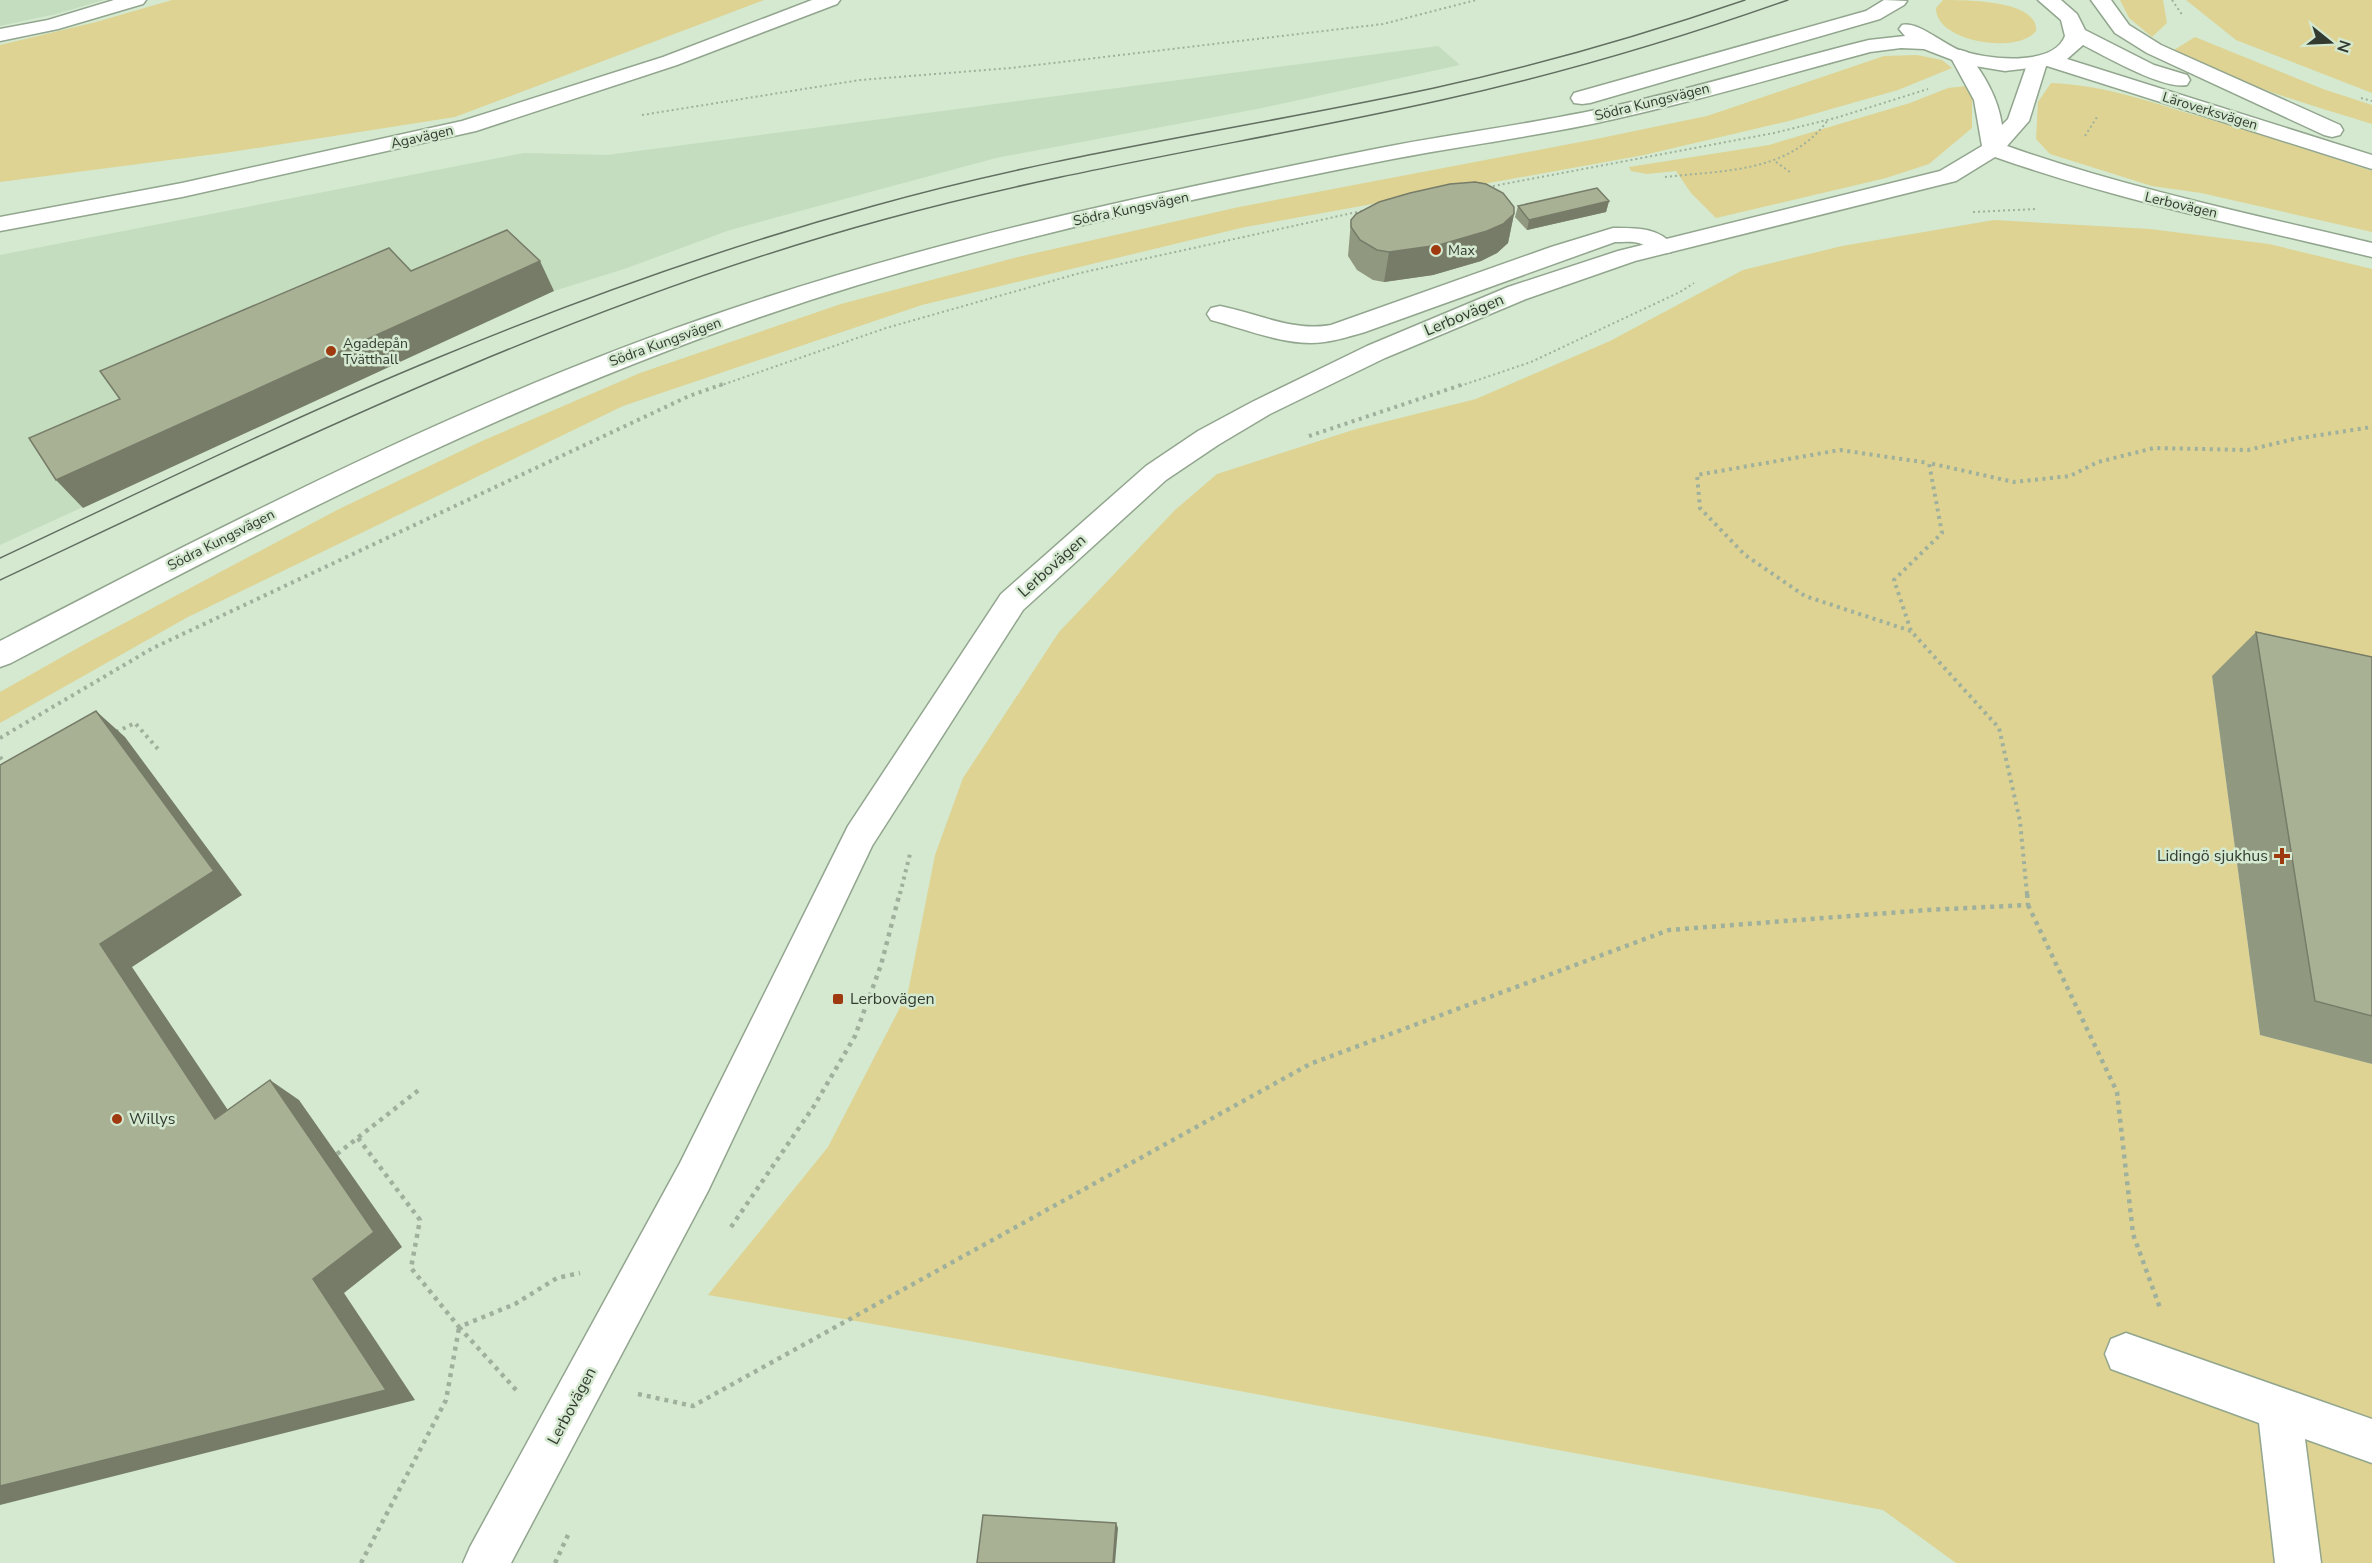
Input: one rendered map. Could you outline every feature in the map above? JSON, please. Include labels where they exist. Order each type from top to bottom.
[{"type":"street","points":[[0,35],[51,25],[136,0]]},
{"type":"street","name":"Agavägen","points":[[0,224],[182,190],[468,126],[670,61],[830,0]]},
{"type":"street","points":[[2101,0],[2122,29],[2154,49],[2337,132]]},
{"type":"street","name":"Södra Kungsvägen","points":[[1898,1],[1897,11],[1901,20],[1910,31],[1927,43],[1960,56],[1998,63],[2042,61]]},
{"type":"street","name":"Södra Kungsvägen","points":[[1375,156],[1873,15],[1898,1]]},
{"type":"street","points":[[2042,61],[2068,51],[2075,43],[2077,34],[2072,19],[2056,3]]},
{"type":"street","name":"Läroverksvägen","points":[[2077,34],[2147,69],[2209,92],[2372,141]]},
{"type":"street","name":"Södra Kungsvägen","points":[[0,655],[275,512],[456,426],[654,344],[847,280],[1063,224],[1375,156],[1599,116],[1869,46],[1901,42],[1927,43]]},
{"type":"street","points":[[1960,56],[1978,81],[1991,114],[1994,149]]},
{"type":"street","name":"Läroverksvägen","points":[[2042,61],[2115,81],[2372,162]]},
{"type":"street","name":"Lerbovägen","points":[[486,1563],[694,1177],[860,836],[1012,602],[1156,473],[1208,438],[1261,408],[1376,352],[1517,293],[1627,256],[1948,176],[1994,149],[2018,121],[2042,61]]},
{"type":"street","name":"Lerbovägen","points":[[1994,149],[2062,173],[2137,194],[2372,250]]},
{"type":"street","points":[[1220,314],[1241,317],[1292,333],[1328,334],[1613,235],[1640,235],[1662,247]]},
{"type":"street","points":[[2126,1354],[2372,1441]]},
{"type":"street","points":[[2279,1408],[2298,1563]]},
{"type":"path","points":[[632,117],[860,80],[1011,68],[1383,24],[1476,0]]},
{"type":"path","points":[[2154,49],[2190,25],[2172,0]]},
{"type":"path","points":[[1482,188],[1774,133],[1829,120],[1952,81],[1978,81]]},
{"type":"path","points":[[1971,212],[2041,209],[2101,110],[2115,81]]},
{"type":"path","points":[[1665,177],[1776,162],[1799,151],[1821,135],[1829,120]]},
{"type":"path","points":[[0,738],[153,648],[689,396],[886,328],[1080,273],[1376,208]]},
{"type":"path","points":[[1305,438],[1531,362],[1680,292],[1699,280]]},
{"type":"path","points":[[1911,631],[1805,596],[1744,555],[1700,508],[1697,475],[1840,450],[1929,463],[2014,482],[2070,476],[2098,462],[2154,448],[2248,450],[2294,439],[2372,427]]},
{"type":"path","points":[[1929,463],[1942,533],[1894,580],[1911,631],[1999,728],[2020,821],[2028,906],[2117,1092],[2133,1234],[2183,1374]]},
{"type":"path","points":[[114,734],[135,723],[158,749]]},
{"type":"path","points":[[0,757],[13,774]]},
{"type":"path","points":[[724,1236],[813,1106],[855,1036],[881,965],[912,845]]},
{"type":"path","points":[[588,1377],[637,1394],[693,1406],[1310,1064],[1669,930],[1927,910],[2028,906]]},
{"type":"path","points":[[337,1154],[420,1089]]},
{"type":"path","points":[[358,1138],[420,1220],[411,1268],[459,1327],[521,1395],[525,1387]]},
{"type":"path","points":[[459,1327],[515,1304],[557,1278]]},
{"type":"path","points":[[362,1563],[446,1400],[459,1327]]},
{"type":"path","points":[[637,1394],[642,1384]]},
{"type":"path","points":[[555,1563],[570,1531]]},
{"type":"shaded area","points":[[0,0],[104,0],[56,14],[0,26]]},
{"type":"shaded area","points":[[172,0],[764,0],[455,117],[231,152],[0,182],[0,45],[96,22]]},
{"type":"shaded area","points":[[1943,0],[1968,0],[2014,8],[2026,13],[2034,21],[2036,31],[2026,38],[2012,42],[1996,43],[1962,37],[1939,20],[1936,8]]},
{"type":"shaded area","points":[[2120,0],[2163,0],[2167,23],[2152,37],[2129,18]]},
{"type":"shaded area","points":[[2186,0],[2372,0],[2372,93],[2236,40]]},
{"type":"shaded area","points":[[2195,37],[2323,89],[2372,105],[2372,124],[2246,83],[2174,50]]},
{"type":"shaded area","points":[[1438,46],[1460,65],[1257,109],[996,158],[730,230],[627,268],[554,291],[0,545],[0,255],[524,153],[607,155]]},
{"type":"shaded area","points":[[1917,55],[1942,60],[1952,68],[1898,90],[1789,121],[1644,155],[1245,227],[922,305],[623,406],[188,617],[0,723],[0,692],[85,644],[339,509],[482,441],[640,373],[841,304],[1018,257],[1239,207],[1707,116],[1884,56]]},
{"type":"shaded area","points":[[2051,83],[2086,86],[2135,97],[2372,171],[2372,232],[2201,193],[2152,186],[2050,154],[2036,139],[2038,102]]},
{"type":"shaded area","points":[[1967,86],[1972,99],[1972,128],[1929,164],[1886,178],[1716,218],[1691,193],[1676,171],[1647,174],[1631,171],[1629,167],[1769,145],[1910,103],[1948,88]]},
{"type":"shaded area","points":[[1994,220],[2150,229],[2269,244],[2372,269],[2372,711],[2212,676],[2260,1035],[2372,1064],[2372,1563],[1956,1563],[1883,1510],[708,1295],[828,1147],[908,992],[935,855],[963,778],[1059,632],[1175,510],[1217,474],[1356,429],[1476,399],[1610,341],[1743,270],[1842,246]]},
{"type":"building","points":[[1475,182],[1486,184],[1503,193],[1514,207],[1514,214],[1503,224],[1439,245],[1389,252],[1377,250],[1360,240],[1351,227],[1351,220],[1356,214],[1379,202],[1450,184]]},
{"type":"building","points":[[1597,188],[1609,201],[1529,220],[1518,206]]},
{"type":"building","points":[[507,230],[540,261],[56,480],[29,438],[120,399],[100,371],[389,248],[411,271]]},
{"type":"building","points":[[2256,632],[2372,657],[2372,1016],[2315,1001]]},
{"type":"building","name":"Willys","points":[[96,711],[214,871],[100,944],[215,1119],[270,1080],[374,1232],[313,1279],[386,1390],[0,1486],[0,765]]},
{"type":"building","points":[[983,1515],[1116,1523],[1113,1563],[977,1563]]},
{"type":"tram line","points":[[0,558],[382,381],[544,315],[762,239],[873,206],[1012,171],[1473,79],[1591,48],[1745,0]]},
{"type":"tram line","points":[[0,580],[217,478],[435,380],[546,334],[657,292],[771,253],[886,219],[1024,185],[1372,115],[1530,79],[1703,29],[1788,0]]},
{"type":"place","name":"Max","points":[[1436,250]]},
{"type":"place","name":"Agadepån Tvätthall","points":[[331,351]]},
{"type":"place","name":"Lidingö sjukhus","points":[[2282,856]]},
{"type":"place","name":"Lerbovägen","points":[[838,999]]},
{"type":"place","name":"Willys","points":[[117,1119]]}]
